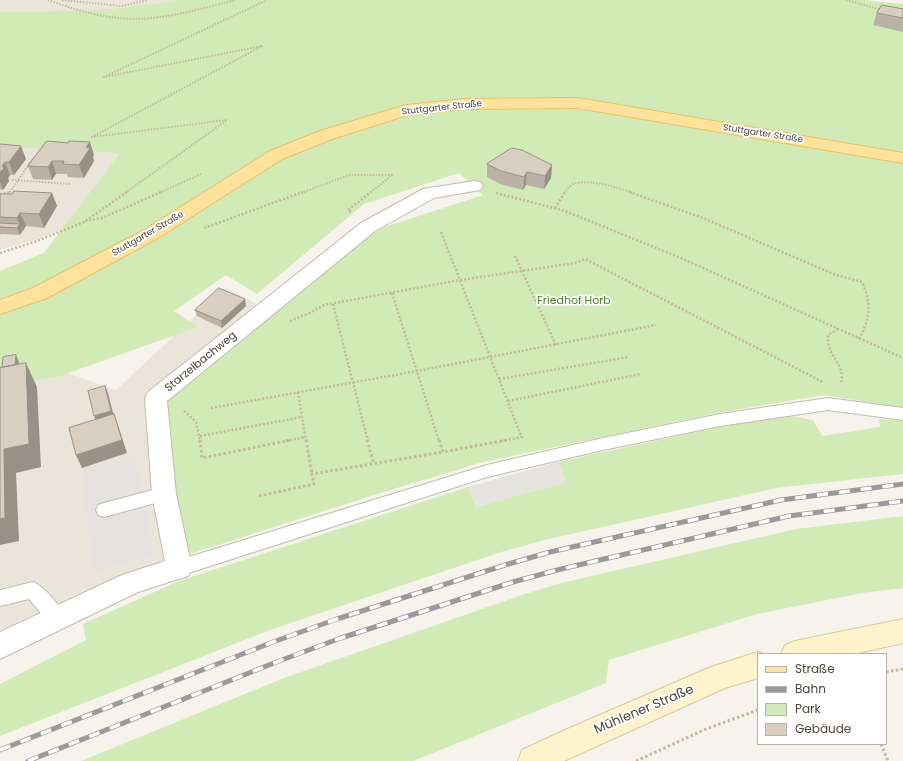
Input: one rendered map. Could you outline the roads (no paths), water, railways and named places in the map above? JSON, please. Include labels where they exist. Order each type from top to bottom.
[{"type":"main road","name":"Stuttgarter Straße","points":[[0,307],[40,293],[151,234],[276,155],[326,135],[406,110],[464,104],[578,103],[903,158]]},
{"type":"main road","points":[[800,653],[903,631]]},
{"type":"main road","name":"Mühlener Straße","points":[[534,761],[575,740],[721,676],[757,665]]},
{"type":"street","name":"Starzelbachweg","points":[[179,568],[164,494],[156,398],[368,227],[429,193],[474,186]]},
{"type":"street","points":[[0,646],[131,583],[179,568]]},
{"type":"lane","points":[[179,568],[487,471],[720,420],[835,397],[903,414]]},
{"type":"lane","points":[[104,510],[164,494]]},
{"type":"lane","points":[[0,598],[33,590],[58,619]]},
{"type":"railway","points":[[0,750],[273,642],[337,619],[505,565],[550,552],[781,500],[903,484]]},
{"type":"railway","points":[[28,761],[279,661],[341,638],[513,582],[557,570],[789,516],[903,501]]},
{"type":"park label","name":"Friedhof Horb","points":[[574,301]]}]
